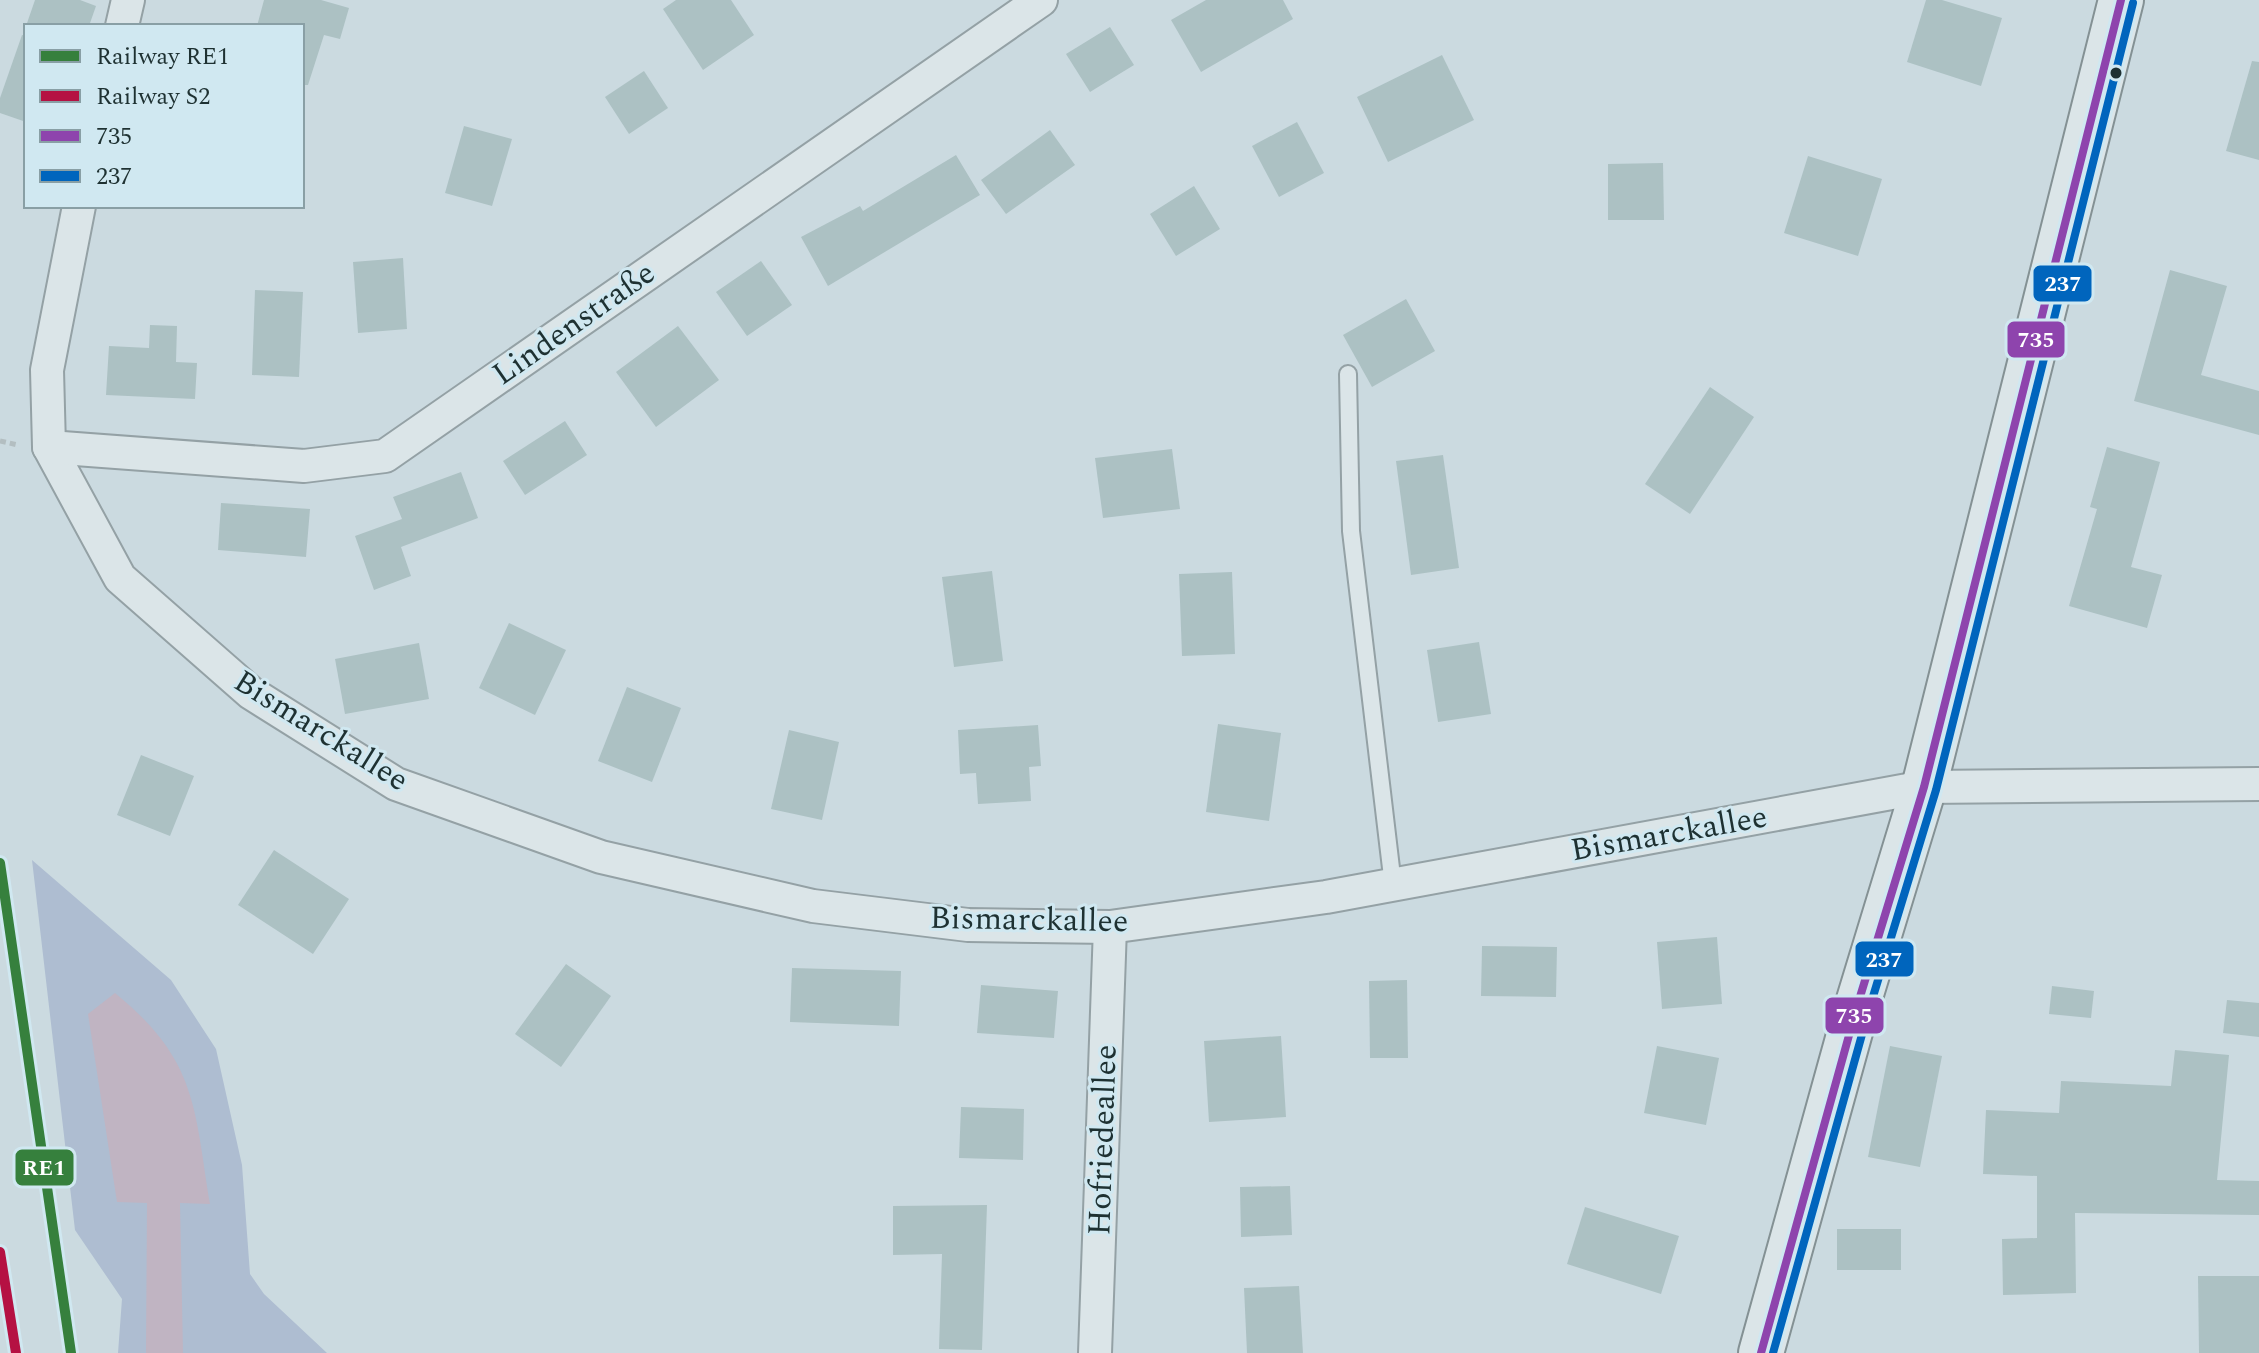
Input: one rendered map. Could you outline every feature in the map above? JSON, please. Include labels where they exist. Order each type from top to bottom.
[{"type":"street","points":[[122,24],[128,0]]},
{"type":"street","name":"Lindenstraße","points":[[49,447],[304,466],[385,456],[1041,0]]},
{"type":"street","points":[[1761,1353],[1856,1010],[1924,787],[2121,0]]},
{"type":"street","points":[[49,447],[47,370],[79,208]]},
{"type":"street","name":"Bismarckallee","points":[[49,447],[120,578],[251,693],[396,784],[601,857],[813,906],[968,925],[1110,927],[1393,885],[1924,787],[2259,784]]},
{"type":"street","name":"Hofriedeallee","points":[[1095,1353],[1110,927]]},
{"type":"lane","points":[[1348,374],[1351,531],[1393,885]]},
{"type":"shaded area","points":[[32,860],[171,980],[216,1049],[242,1165],[250,1274],[264,1294],[327,1353],[118,1353],[122,1299],[75,1230]]},
{"type":"shaded area","points":[[115,993],[162,1040],[177,1063],[195,1112],[210,1204],[180,1203],[183,1353],[146,1353],[147,1203],[117,1202],[88,1014]]},
{"type":"building","points":[[35,0],[80,0],[96,6],[90,24],[27,24]]},
{"type":"building","points":[[264,0],[321,0],[349,8],[340,39],[324,35],[308,85],[304,85],[304,24],[258,24]]},
{"type":"building","points":[[676,0],[731,0],[754,35],[703,70],[663,9]]},
{"type":"building","points":[[1206,0],[1283,0],[1293,19],[1201,72],[1171,20]]},
{"type":"building","points":[[1926,0],[1942,0],[2002,18],[1981,86],[1907,62]]},
{"type":"building","points":[[1110,27],[1134,65],[1090,92],[1066,54]]},
{"type":"building","points":[[24,36],[24,121],[0,113],[0,98]]},
{"type":"building","points":[[1442,55],[1474,120],[1388,162],[1357,97]]},
{"type":"building","points":[[2252,61],[2259,62],[2259,160],[2226,151]]},
{"type":"building","points":[[644,71],[668,108],[629,134],[605,97]]},
{"type":"building","points":[[1297,122],[1324,173],[1279,197],[1252,146]]},
{"type":"building","points":[[464,126],[512,139],[492,206],[445,193]]},
{"type":"building","points":[[1050,130],[1075,165],[1006,214],[981,180]]},
{"type":"building","points":[[956,155],[980,195],[828,286],[801,237],[860,206],[863,211]]},
{"type":"building","points":[[1808,156],[1882,179],[1858,256],[1784,233]]},
{"type":"building","points":[[1663,163],[1664,220],[1608,220],[1608,164]]},
{"type":"building","points":[[1194,186],[1220,229],[1176,256],[1150,214]]},
{"type":"building","points":[[403,258],[407,329],[358,333],[353,262]]},
{"type":"building","points":[[761,261],[792,305],[747,336],[716,292]]},
{"type":"building","points":[[2170,270],[2227,286],[2201,375],[2259,391],[2259,435],[2134,401]]},
{"type":"building","points":[[255,290],[303,292],[299,377],[252,375]]},
{"type":"building","points":[[1406,299],[1435,351],[1372,387],[1343,335]]},
{"type":"building","points":[[150,325],[177,326],[176,362],[197,363],[195,399],[106,395],[109,346],[149,348]]},
{"type":"building","points":[[678,326],[719,380],[656,427],[616,372]]},
{"type":"building","points":[[1710,387],[1754,417],[1690,514],[1645,484]]},
{"type":"building","points":[[565,421],[587,455],[525,495],[503,461]]},
{"type":"building","points":[[2107,447],[2160,462],[2131,567],[2162,575],[2147,628],[2069,606],[2097,509],[2090,507]]},
{"type":"building","points":[[1172,449],[1180,509],[1103,518],[1095,458]]},
{"type":"building","points":[[1443,455],[1459,568],[1411,575],[1396,461]]},
{"type":"building","points":[[461,472],[478,518],[401,547],[411,576],[374,590],[355,536],[402,519],[393,497]]},
{"type":"building","points":[[221,503],[310,509],[306,557],[218,550]]},
{"type":"building","points":[[992,571],[1003,661],[954,667],[942,577]]},
{"type":"building","points":[[1232,572],[1235,654],[1182,656],[1179,574]]},
{"type":"building","points":[[509,623],[566,650],[535,715],[479,688]]},
{"type":"building","points":[[1479,642],[1491,714],[1438,722],[1427,650]]},
{"type":"building","points":[[419,643],[429,699],[345,714],[335,659]]},
{"type":"building","points":[[627,687],[681,708],[652,782],[598,761]]},
{"type":"building","points":[[1218,724],[1281,733],[1269,821],[1206,812]]},
{"type":"building","points":[[1038,725],[1041,766],[1029,767],[1031,801],[978,804],[976,773],[960,774],[958,730]]},
{"type":"building","points":[[789,730],[839,742],[822,820],[771,809]]},
{"type":"building","points":[[141,755],[194,776],[170,836],[117,815]]},
{"type":"building","points":[[274,850],[349,899],[313,954],[238,905]]},
{"type":"building","points":[[1717,937],[1722,1004],[1662,1009],[1657,942]]},
{"type":"building","points":[[1482,946],[1557,947],[1556,997],[1481,996]]},
{"type":"building","points":[[566,964],[611,996],[561,1067],[515,1034]]},
{"type":"building","points":[[792,968],[901,971],[899,1026],[790,1022]]},
{"type":"building","points":[[1407,980],[1408,1058],[1370,1058],[1369,981]]},
{"type":"building","points":[[981,985],[1058,991],[1054,1038],[977,1033]]},
{"type":"building","points":[[2052,986],[2094,991],[2091,1018],[2049,1014]]},
{"type":"building","points":[[2227,1000],[2259,1003],[2259,1037],[2223,1033]]},
{"type":"building","points":[[1281,1036],[1286,1117],[1209,1122],[1204,1041]]},
{"type":"building","points":[[1657,1046],[1719,1058],[1706,1125],[1644,1113]]},
{"type":"building","points":[[1890,1046],[1942,1056],[1920,1167],[1868,1157]]},
{"type":"building","points":[[2175,1050],[2229,1055],[2217,1180],[2259,1181],[2259,1215],[2075,1213],[2076,1293],[2003,1295],[2002,1239],[2037,1238],[2037,1176],[1983,1174],[1986,1110],[2059,1113],[2061,1081],[2171,1086]]},
{"type":"building","points":[[961,1107],[1024,1109],[1023,1160],[959,1158]]},
{"type":"building","points":[[1290,1186],[1292,1235],[1241,1237],[1240,1187]]},
{"type":"building","points":[[987,1205],[982,1350],[939,1349],[942,1254],[893,1255],[893,1206]]},
{"type":"building","points":[[1585,1207],[1679,1236],[1661,1294],[1567,1264]]},
{"type":"building","points":[[1837,1229],[1901,1229],[1901,1270],[1837,1270]]},
{"type":"building","points":[[2198,1276],[2259,1276],[2259,1353],[2199,1353]]},
{"type":"building","points":[[1299,1286],[1303,1353],[1247,1353],[1244,1288]]},
{"type":"rail line","name":"RE1","points":[[0,863],[71,1353]]},
{"type":"rail line","name":"S2","points":[[0,1252],[16,1353]]},
{"type":"transit line","name":"735","points":[[1761,1353],[1856,1010],[1924,787],[2121,0]]},
{"type":"transit line","name":"237","points":[[1773,1353],[1868,1013],[1936,790],[2133,3]]}]
